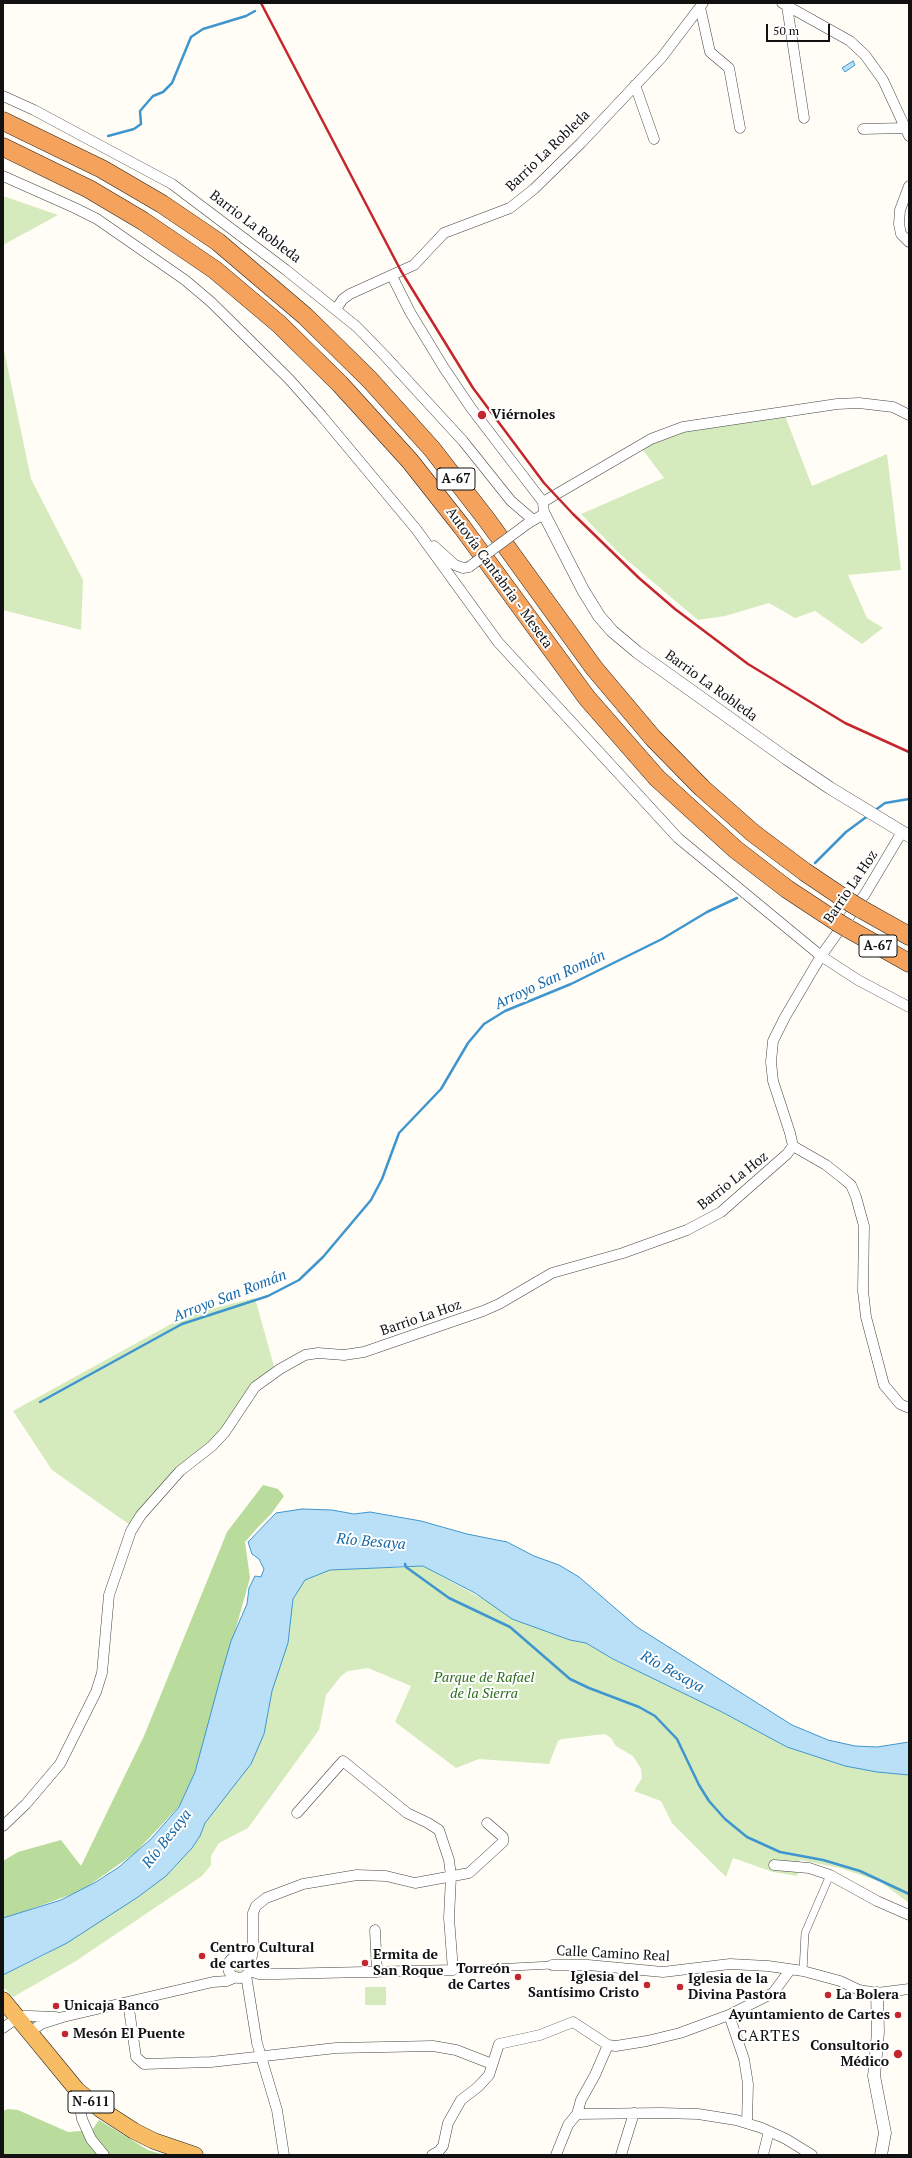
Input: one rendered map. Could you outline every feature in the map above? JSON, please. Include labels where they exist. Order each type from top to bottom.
[{"type":"highway","name":"Autovía Cantabria - Meseta","points":[[3,121],[102,169],[162,204],[218,242],[305,316],[370,380],[432,449],[487,520],[594,668],[653,738],[702,788],[753,833],[794,864],[856,906],[909,936]]},
{"type":"highway","name":"Autovía Cantabria - Meseta","points":[[3,147],[89,189],[143,220],[215,270],[279,324],[345,388],[410,461],[462,527],[587,698],[652,773],[687,808],[735,849],[787,889],[842,925],[909,963]]},
{"type":"highway","name":"N-611","points":[[3,2000],[77,2090],[109,2116],[134,2131],[162,2144],[195,2155]]},
{"type":"street","points":[[702,5],[710,52],[729,68],[740,128]]},
{"type":"street","name":"Barrio La Robleda","points":[[702,5],[673,45],[581,143],[543,181],[510,208],[444,233],[419,261],[392,276],[410,312],[444,368],[544,508],[583,590],[599,616],[612,631],[638,652],[787,759],[906,834]]},
{"type":"street","points":[[785,5],[804,118]]},
{"type":"street","points":[[785,5],[850,41],[865,55],[883,80],[906,126],[863,129]]},
{"type":"street","points":[[635,85],[654,139]]},
{"type":"street","name":"Barrio La Robleda","points":[[3,96],[34,110],[172,184],[199,203],[336,309],[363,333],[424,396],[530,522]]},
{"type":"street","points":[[3,176],[98,219],[185,280],[211,302],[289,379],[346,443],[416,529],[498,642],[678,838],[821,956],[858,980],[909,1007]]},
{"type":"street","points":[[909,186],[900,210],[898,224],[901,234],[909,242]]},
{"type":"street","points":[[336,309],[343,299],[350,294],[392,276]]},
{"type":"street","points":[[456,584],[469,567],[530,522],[544,508],[651,439],[683,427],[852,403],[893,407],[909,415]]},
{"type":"street","points":[[416,529],[455,566],[463,568],[469,567]]},
{"type":"street","name":"Barrio La Hoz","points":[[3,1826],[26,1804],[60,1764],[91,1703],[102,1673],[108,1603],[116,1570],[131,1531],[141,1515],[180,1471],[212,1446],[225,1432],[255,1387],[298,1358],[312,1353],[344,1355],[364,1352],[460,1320],[499,1304],[552,1273],[616,1255],[688,1230],[721,1212],[777,1165],[793,1146],[773,1081],[771,1062],[773,1041],[785,1017],[821,956],[906,834]]},
{"type":"street","points":[[793,1146],[826,1165],[851,1185],[864,1226],[863,1290],[866,1317],[884,1385],[900,1404],[909,1408]]},
{"type":"street","points":[[297,1813],[343,1761],[407,1814],[428,1822],[439,1830],[449,1860],[451,1876],[449,1918],[453,1970]]},
{"type":"street","points":[[29,2033],[41,2024],[63,2017],[213,1982],[224,1982],[245,1969],[253,1950],[253,1918],[255,1907],[266,1898],[303,1884],[358,1875],[386,1876],[415,1883],[469,1873],[503,1842],[503,1837],[487,1823]]},
{"type":"street","points":[[774,1865],[809,1868],[830,1875],[877,1901],[909,1915]]},
{"type":"street","points":[[803,1971],[805,1933],[830,1875]]},
{"type":"street","points":[[375,1930],[377,1972]]},
{"type":"street","points":[[213,1982],[229,1968],[233,1958],[238,1956],[245,1969],[260,2056],[277,2110],[284,2155]]},
{"type":"street","name":"Calle Camino Real","points":[[245,1969],[270,1974],[588,1965],[663,1972],[730,1964],[768,1966],[803,1971],[876,1993]]},
{"type":"street","points":[[229,1968],[230,1973],[245,1969]]},
{"type":"street","points":[[432,2155],[439,2151],[443,2146],[448,2123],[461,2100],[486,2079],[492,2064],[496,2047],[503,2042],[540,2035],[573,2022],[608,2045],[621,2045],[647,2041],[680,2032],[729,2015],[773,1993],[790,1970]]},
{"type":"street","points":[[881,2154],[884,2133],[874,2076],[878,2032],[876,1993],[909,1989]]},
{"type":"street","points":[[128,2002],[135,2053],[138,2060],[142,2063],[211,2062],[336,2048],[439,2046],[462,2052],[492,2064]]},
{"type":"street","points":[[729,2015],[744,2059],[748,2084],[747,2123]]},
{"type":"street","points":[[3,2028],[17,2017],[63,2017]]},
{"type":"street","points":[[556,2155],[568,2125],[577,2114],[581,2100],[596,2075],[608,2045]]},
{"type":"street","points":[[77,2090],[82,2119],[91,2139],[104,2155]]},
{"type":"street","points":[[621,2155],[634,2113]]},
{"type":"street","points":[[577,2114],[698,2114],[747,2123],[769,2131],[812,2155]]},
{"type":"street","points":[[762,2155],[769,2131]]},
{"type":"green space","points":[[3,196],[58,215],[3,245]]},
{"type":"green space","points":[[3,345],[31,479],[83,580],[81,630],[3,610]]},
{"type":"green space","points":[[782,408],[812,486],[887,454],[901,570],[848,575],[867,618],[883,628],[862,644],[815,611],[795,618],[769,603],[725,616],[698,620],[621,555],[581,514],[664,478],[642,449],[683,427]]},
{"type":"green space","points":[[255,1298],[275,1370],[227,1425],[130,1525],[52,1470],[13,1411],[171,1324],[203,1311]]},
{"type":"green space","points":[[263,1485],[278,1489],[284,1496],[271,1514],[245,1542],[250,1578],[198,1763],[182,1803],[135,1853],[81,1891],[3,1919],[3,1861],[18,1852],[61,1840],[81,1866],[144,1736],[227,1532]]},
{"type":"green space","name":"Parque de Rafael de la Sierra","points":[[423,1566],[492,1604],[551,1633],[570,1640],[586,1643],[613,1659],[722,1712],[787,1747],[845,1766],[872,1771],[909,1774],[909,1903],[881,1882],[840,1868],[800,1860],[797,1876],[773,1872],[733,1858],[726,1877],[672,1823],[661,1801],[634,1791],[642,1778],[641,1769],[633,1756],[616,1746],[611,1738],[605,1734],[562,1739],[558,1741],[549,1764],[479,1759],[456,1768],[395,1722],[411,1686],[368,1668],[348,1671],[341,1676],[326,1695],[319,1730],[248,1828],[219,1843],[211,1856],[211,1865],[202,1876],[76,1961],[13,1997],[3,1987],[3,1975],[43,1956],[81,1934],[174,1868],[198,1840],[205,1823],[264,1734],[272,1691],[288,1643],[293,1599],[305,1580],[320,1572],[340,1568],[403,1568]]},
{"type":"green space","points":[[237,1962],[241,1962],[244,1967],[241,1972],[237,1972],[234,1969],[234,1965]]},
{"type":"green space","points":[[365,1987],[386,1987],[386,2005],[365,2005]]},
{"type":"green space","points":[[8,2109],[18,2110],[68,2132],[92,2130],[99,2120],[148,2150],[164,2155],[3,2155],[3,2111]]},
{"type":"water","points":[[853,61],[855,65],[845,72],[842,68]]},
{"type":"water","name":"Río Besaya","points":[[302,1509],[332,1510],[354,1514],[370,1512],[421,1521],[467,1534],[507,1542],[534,1556],[559,1565],[579,1577],[637,1627],[792,1725],[828,1740],[855,1746],[877,1747],[909,1742],[909,1775],[877,1772],[845,1766],[787,1747],[722,1712],[613,1659],[586,1643],[570,1640],[512,1619],[475,1593],[423,1566],[330,1570],[305,1580],[293,1599],[288,1643],[272,1691],[264,1734],[251,1764],[205,1823],[200,1836],[192,1848],[166,1876],[138,1897],[67,1943],[3,1975],[3,1918],[61,1900],[96,1882],[119,1867],[151,1839],[179,1807],[195,1772],[231,1641],[247,1604],[249,1588],[255,1576],[261,1577],[264,1569],[259,1559],[252,1554],[248,1542],[276,1513]]},
{"type":"waterway","points":[[108,136],[134,129],[141,124],[140,111],[153,96],[163,92],[172,83],[191,37],[203,29],[246,16],[255,11]]},
{"type":"waterway","name":"Arroyo San Román","points":[[874,811],[885,803],[909,799]]},
{"type":"waterway","name":"Arroyo San Román","points":[[815,863],[846,832],[869,815]]},
{"type":"waterway","name":"Arroyo San Román","points":[[40,1402],[182,1324],[268,1296],[299,1280],[323,1257],[371,1200],[382,1179],[399,1133],[441,1089],[468,1043],[484,1024],[505,1011],[571,984],[662,939],[707,912],[737,898]]},
{"type":"waterway","points":[[405,1564],[406,1567],[449,1598],[510,1627],[570,1679],[639,1707],[655,1716],[677,1739],[699,1785],[709,1801],[725,1819],[747,1837],[780,1852],[823,1860],[860,1871],[909,1894]]},
{"type":"railway","points":[[261,3],[401,271],[473,388],[544,483],[573,514],[639,578],[675,609],[748,664],[845,723],[909,752]]},
{"type":"place","name":"Viérnoles","points":[[482,415]]},
{"type":"place","name":"Centro Cultural de cartes","points":[[202,1956]]},
{"type":"place","name":"Ermita de San Roque","points":[[365,1963]]},
{"type":"place","name":"Torreón de Cartes","points":[[518,1977]]},
{"type":"place","name":"Iglesia del Santísimo Cristo","points":[[647,1985]]},
{"type":"place","name":"Iglesia de la Divina Pastora","points":[[680,1987]]},
{"type":"place","name":"La Bolera","points":[[828,1995]]},
{"type":"place","name":"Unicaja Banco","points":[[56,2006]]},
{"type":"place","name":"Ayuntamiento de Cartes","points":[[898,2015]]},
{"type":"place","name":"Mesón El Puente","points":[[65,2034]]},
{"type":"place","name":"Consultorio Médico","points":[[898,2054]]},
{"type":"district","name":"CARTES","points":[[769,2036]]}]
